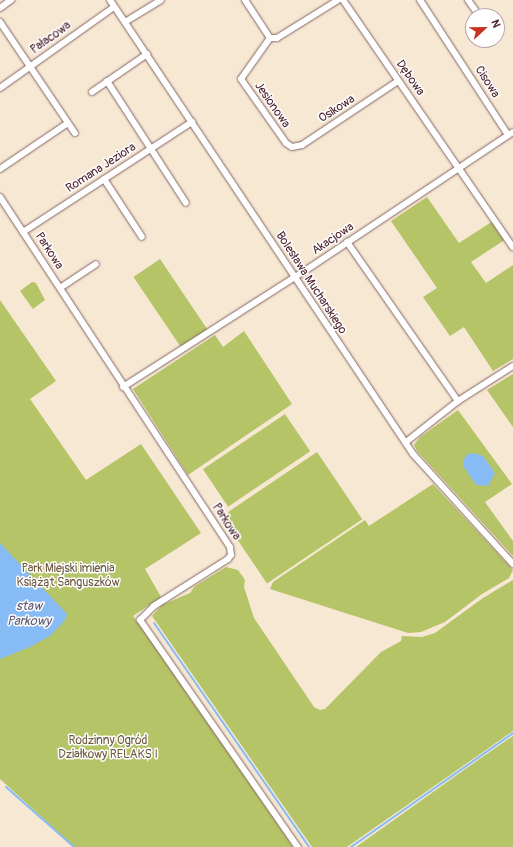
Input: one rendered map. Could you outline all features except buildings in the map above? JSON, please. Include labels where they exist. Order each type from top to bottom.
[{"type":"street","points":[[0,8],[11,0]]},
{"type":"street","name":"Bolesława Mucharskiego","points":[[110,0],[293,276],[406,442],[513,564]]},
{"type":"street","points":[[124,22],[161,0]]},
{"type":"street","points":[[245,0],[270,38],[277,38],[338,0]]},
{"type":"street","name":"Dębowa","points":[[343,0],[513,247]]},
{"type":"street","name":"Cisowa","points":[[420,0],[511,134]]},
{"type":"street","name":"Pałacowa","points":[[0,88],[114,6]]},
{"type":"street","points":[[0,22],[75,133]]},
{"type":"street","name":"Jesionowa","points":[[270,38],[241,79],[286,143]]},
{"type":"street","points":[[92,92],[147,54]]},
{"type":"street","points":[[107,81],[186,203]]},
{"type":"street","name":"Osikowa","points":[[286,143],[292,147],[302,146],[398,81]]},
{"type":"street","name":"Romana Jeziora","points":[[23,232],[192,122]]},
{"type":"street","points":[[0,169],[68,123]]},
{"type":"street","name":"Akacjowa","points":[[123,387],[511,134]]},
{"type":"street","points":[[104,179],[142,237]]},
{"type":"street","name":"Parkowa","points":[[0,197],[231,550],[228,559],[154,606],[140,620],[298,847]]},
{"type":"street","points":[[347,242],[458,401]]},
{"type":"street","points":[[60,288],[96,264]]},
{"type":"street","points":[[406,442],[458,401],[513,366]]},
{"type":"green space","points":[[427,197],[459,243],[493,221],[506,239],[471,262],[486,283],[513,265],[513,359],[493,371],[464,327],[450,336],[423,297],[437,288],[391,221]]},
{"type":"green space","points":[[160,259],[209,331],[182,349],[133,277]]},
{"type":"green space","points":[[32,282],[36,283],[45,300],[33,309],[20,291]]},
{"type":"green space","points":[[0,300],[56,381],[30,399],[86,480],[141,444],[201,533],[145,569],[161,597],[133,616],[174,672],[293,847],[74,847],[0,779]]},
{"type":"green space","points":[[244,331],[292,404],[188,475],[133,389],[215,335],[223,347]]},
{"type":"green space","points":[[513,374],[513,427],[487,390]]},
{"type":"green space","points":[[458,410],[512,484],[485,502],[513,541],[513,556],[417,451],[414,445],[420,437]]},
{"type":"green space","points":[[285,414],[310,451],[228,507],[203,469]]},
{"type":"green space","points":[[317,452],[362,519],[267,583],[222,516]]},
{"type":"green space","points":[[433,484],[513,570],[509,578],[482,594],[445,622],[421,632],[408,633],[270,589],[273,582],[365,520],[369,526]]},
{"type":"green space","points":[[226,567],[238,570],[245,580],[244,587],[254,618],[314,707],[320,710],[325,709],[381,652],[401,641],[402,636],[422,637],[435,633],[483,598],[513,580],[513,731],[347,847],[312,847],[152,616],[162,605],[190,593],[195,586]]},
{"type":"green space","points":[[513,736],[513,847],[356,847],[478,760]]},
{"type":"water","points":[[474,453],[483,456],[495,473],[488,486],[476,485],[464,467],[464,459],[468,454]]},
{"type":"water","name":"staw Parkowy","points":[[0,543],[67,614],[66,619],[50,636],[30,647],[0,659]]},
{"type":"waterway","points":[[154,623],[309,847]]},
{"type":"waterway","points":[[351,847],[513,733]]},
{"type":"waterway","points":[[6,787],[74,847]]},
{"type":"park label","name":"Park Miejski imienia Książąt Sanguszków","points":[[68,576]]},
{"type":"park label","name":"Rodzinny Ogród Działkowy RELAKS I","points":[[108,748]]}]
